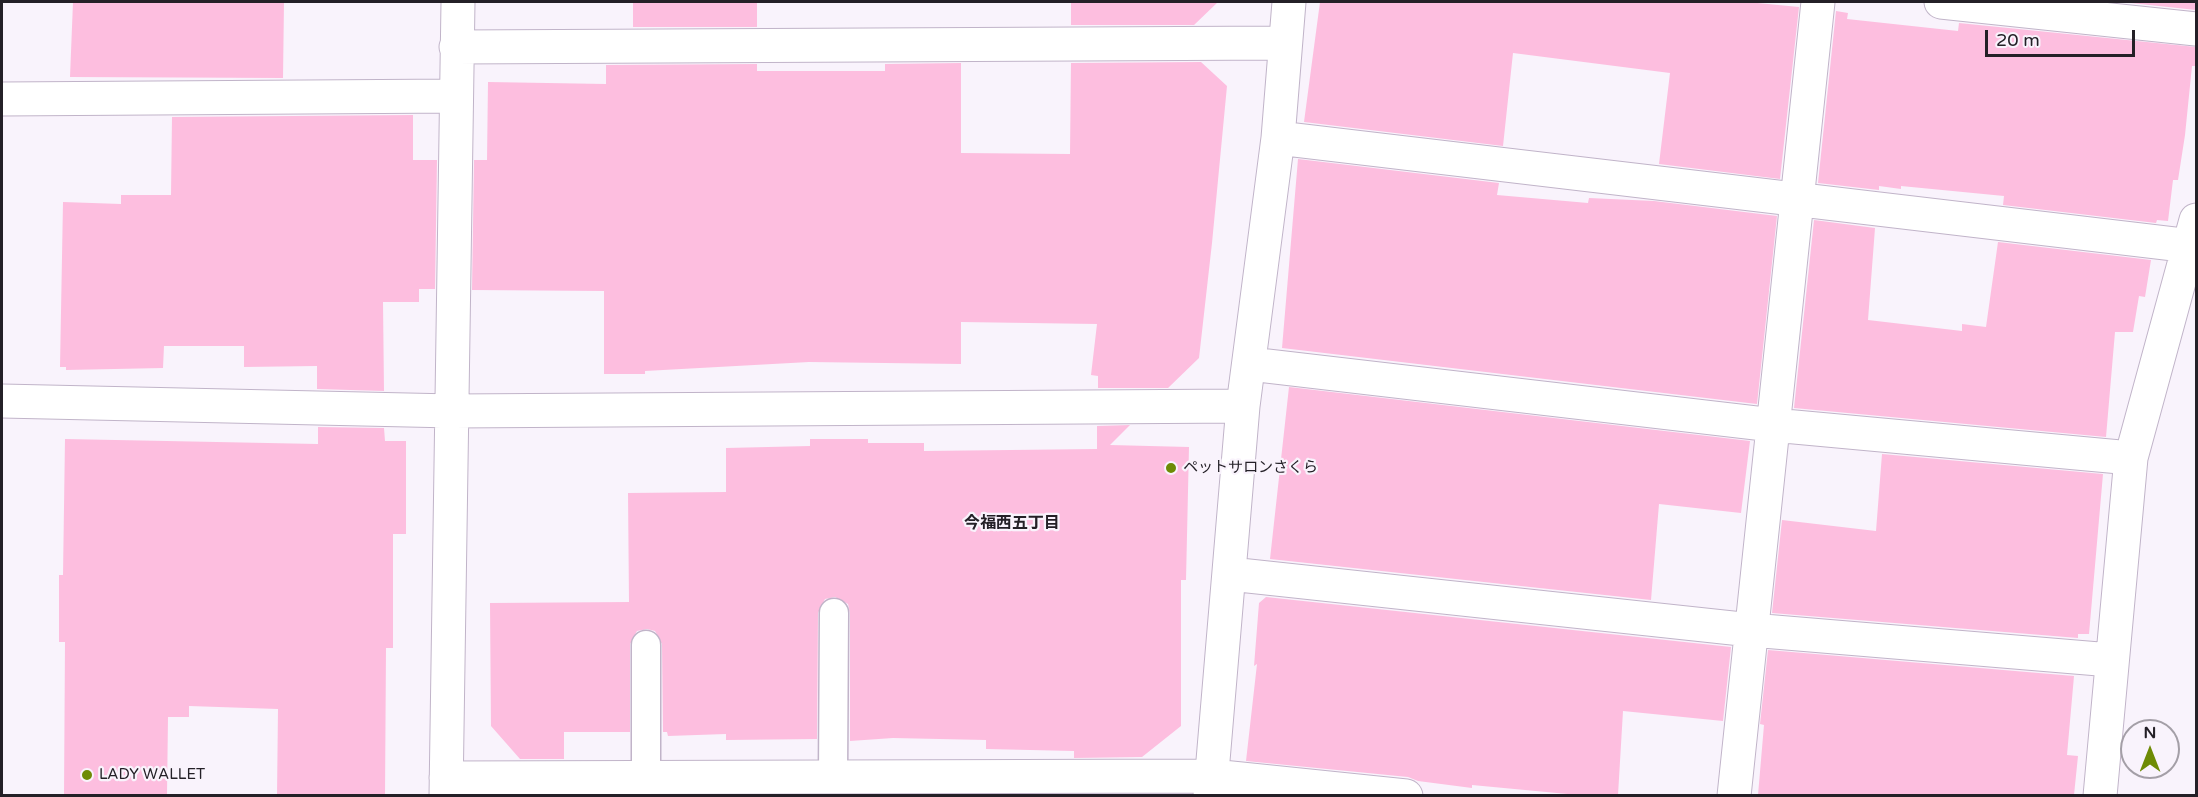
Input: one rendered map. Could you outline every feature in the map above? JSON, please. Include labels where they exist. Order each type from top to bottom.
[{"type":"street","points":[[458,2],[446,787],[646,777],[688,786],[833,776],[1211,785],[1406,795]]},
{"type":"street","points":[[1211,785],[1243,406],[1278,138],[1289,2]]},
{"type":"street","points":[[1734,795],[1818,2]]},
{"type":"street","points":[[1941,2],[2196,28]]},
{"type":"street","points":[[456,47],[1284,44]]},
{"type":"street","points":[[2,99],[456,96]]},
{"type":"street","points":[[1278,138],[1798,200],[2194,233],[2131,458],[2100,795]]},
{"type":"street","points":[[1250,364],[1773,425],[2131,458]]},
{"type":"street","points":[[2,401],[453,411],[1243,406]]},
{"type":"street","points":[[1230,574],[1751,630],[2111,660]]},
{"type":"lane","points":[[833,776],[834,613]]},
{"type":"lane","points":[[646,645],[646,777]]},
{"type":"building","points":[[73,2],[284,2],[283,78],[70,77]]},
{"type":"building","points":[[633,2],[757,2],[757,27],[633,27]]},
{"type":"building","points":[[1071,2],[1218,2],[1194,25],[1071,25]]},
{"type":"building","points":[[1320,2],[1747,2],[1799,7],[1780,179],[1659,164],[1670,73],[1513,53],[1503,146],[1304,122]]},
{"type":"building","points":[[2196,2],[2196,10],[2131,3]]},
{"type":"building","points":[[1836,11],[1848,13],[1847,19],[1958,31],[1959,23],[2196,47],[2196,66],[2192,66],[2178,180],[2173,180],[2168,221],[2157,220],[2156,223],[2003,205],[2004,196],[1901,186],[1901,189],[1879,186],[1879,190],[1818,183]]},
{"type":"building","points":[[1201,62],[1227,86],[1212,243],[1199,358],[1168,388],[1098,388],[1098,376],[1091,375],[1097,324],[961,322],[961,364],[809,362],[645,371],[645,374],[604,374],[604,291],[472,290],[474,160],[487,160],[488,82],[606,84],[606,65],[757,64],[757,71],[885,71],[885,64],[961,63],[961,153],[1070,154],[1071,63]]},
{"type":"building","points":[[413,115],[413,160],[437,160],[435,289],[419,289],[419,302],[383,302],[384,391],[317,389],[317,366],[244,367],[244,346],[164,346],[163,368],[66,370],[66,367],[60,367],[63,202],[121,204],[121,195],[171,195],[172,117]]},
{"type":"building","points":[[1298,159],[1499,183],[1497,195],[1588,203],[1589,198],[1654,201],[1777,216],[1757,404],[1282,348]]},
{"type":"building","points":[[1814,220],[1875,228],[1868,320],[1962,331],[1962,324],[1986,327],[1998,242],[2151,260],[2145,297],[2139,296],[2133,332],[2115,332],[2106,437],[1794,408]]},
{"type":"building","points":[[1289,387],[1750,441],[1741,513],[1659,504],[1651,600],[1270,559]]},
{"type":"building","points":[[1130,425],[1110,445],[1189,447],[1186,580],[1181,580],[1181,726],[1142,757],[1074,758],[1074,751],[986,749],[986,740],[893,738],[850,741],[850,613],[848,604],[835,597],[825,599],[818,613],[817,739],[726,740],[726,734],[668,736],[667,732],[663,732],[662,644],[655,631],[647,629],[637,631],[630,644],[630,732],[564,732],[564,759],[520,759],[491,726],[490,603],[629,602],[628,493],[726,492],[726,448],[810,446],[810,439],[868,439],[868,443],[924,443],[924,451],[1097,449],[1097,426]]},
{"type":"building","points":[[318,427],[384,428],[385,441],[406,441],[406,534],[393,534],[393,648],[386,648],[385,795],[277,795],[278,709],[189,706],[189,717],[168,717],[167,795],[64,795],[65,642],[59,642],[59,575],[63,575],[65,439],[318,444]]},
{"type":"building","points":[[1882,454],[2103,474],[2089,634],[2078,634],[2078,638],[1772,613],[1782,520],[1876,531]]},
{"type":"building","points":[[1266,597],[1731,647],[1723,721],[1623,711],[1618,795],[1578,795],[1472,785],[1472,788],[1418,781],[1408,777],[1246,761],[1257,664],[1254,666],[1259,603]]},
{"type":"building","points":[[1768,650],[2074,676],[2067,755],[2078,756],[2074,795],[1758,795],[1764,725],[1760,724]]},
{"type":"place","name":"ペットサロンさくら","points":[[1171,468]]},
{"type":"place","name":"LADY WALLET","points":[[87,775]]},
{"type":"district","name":"今福西五丁目","points":[[1012,524]]}]
